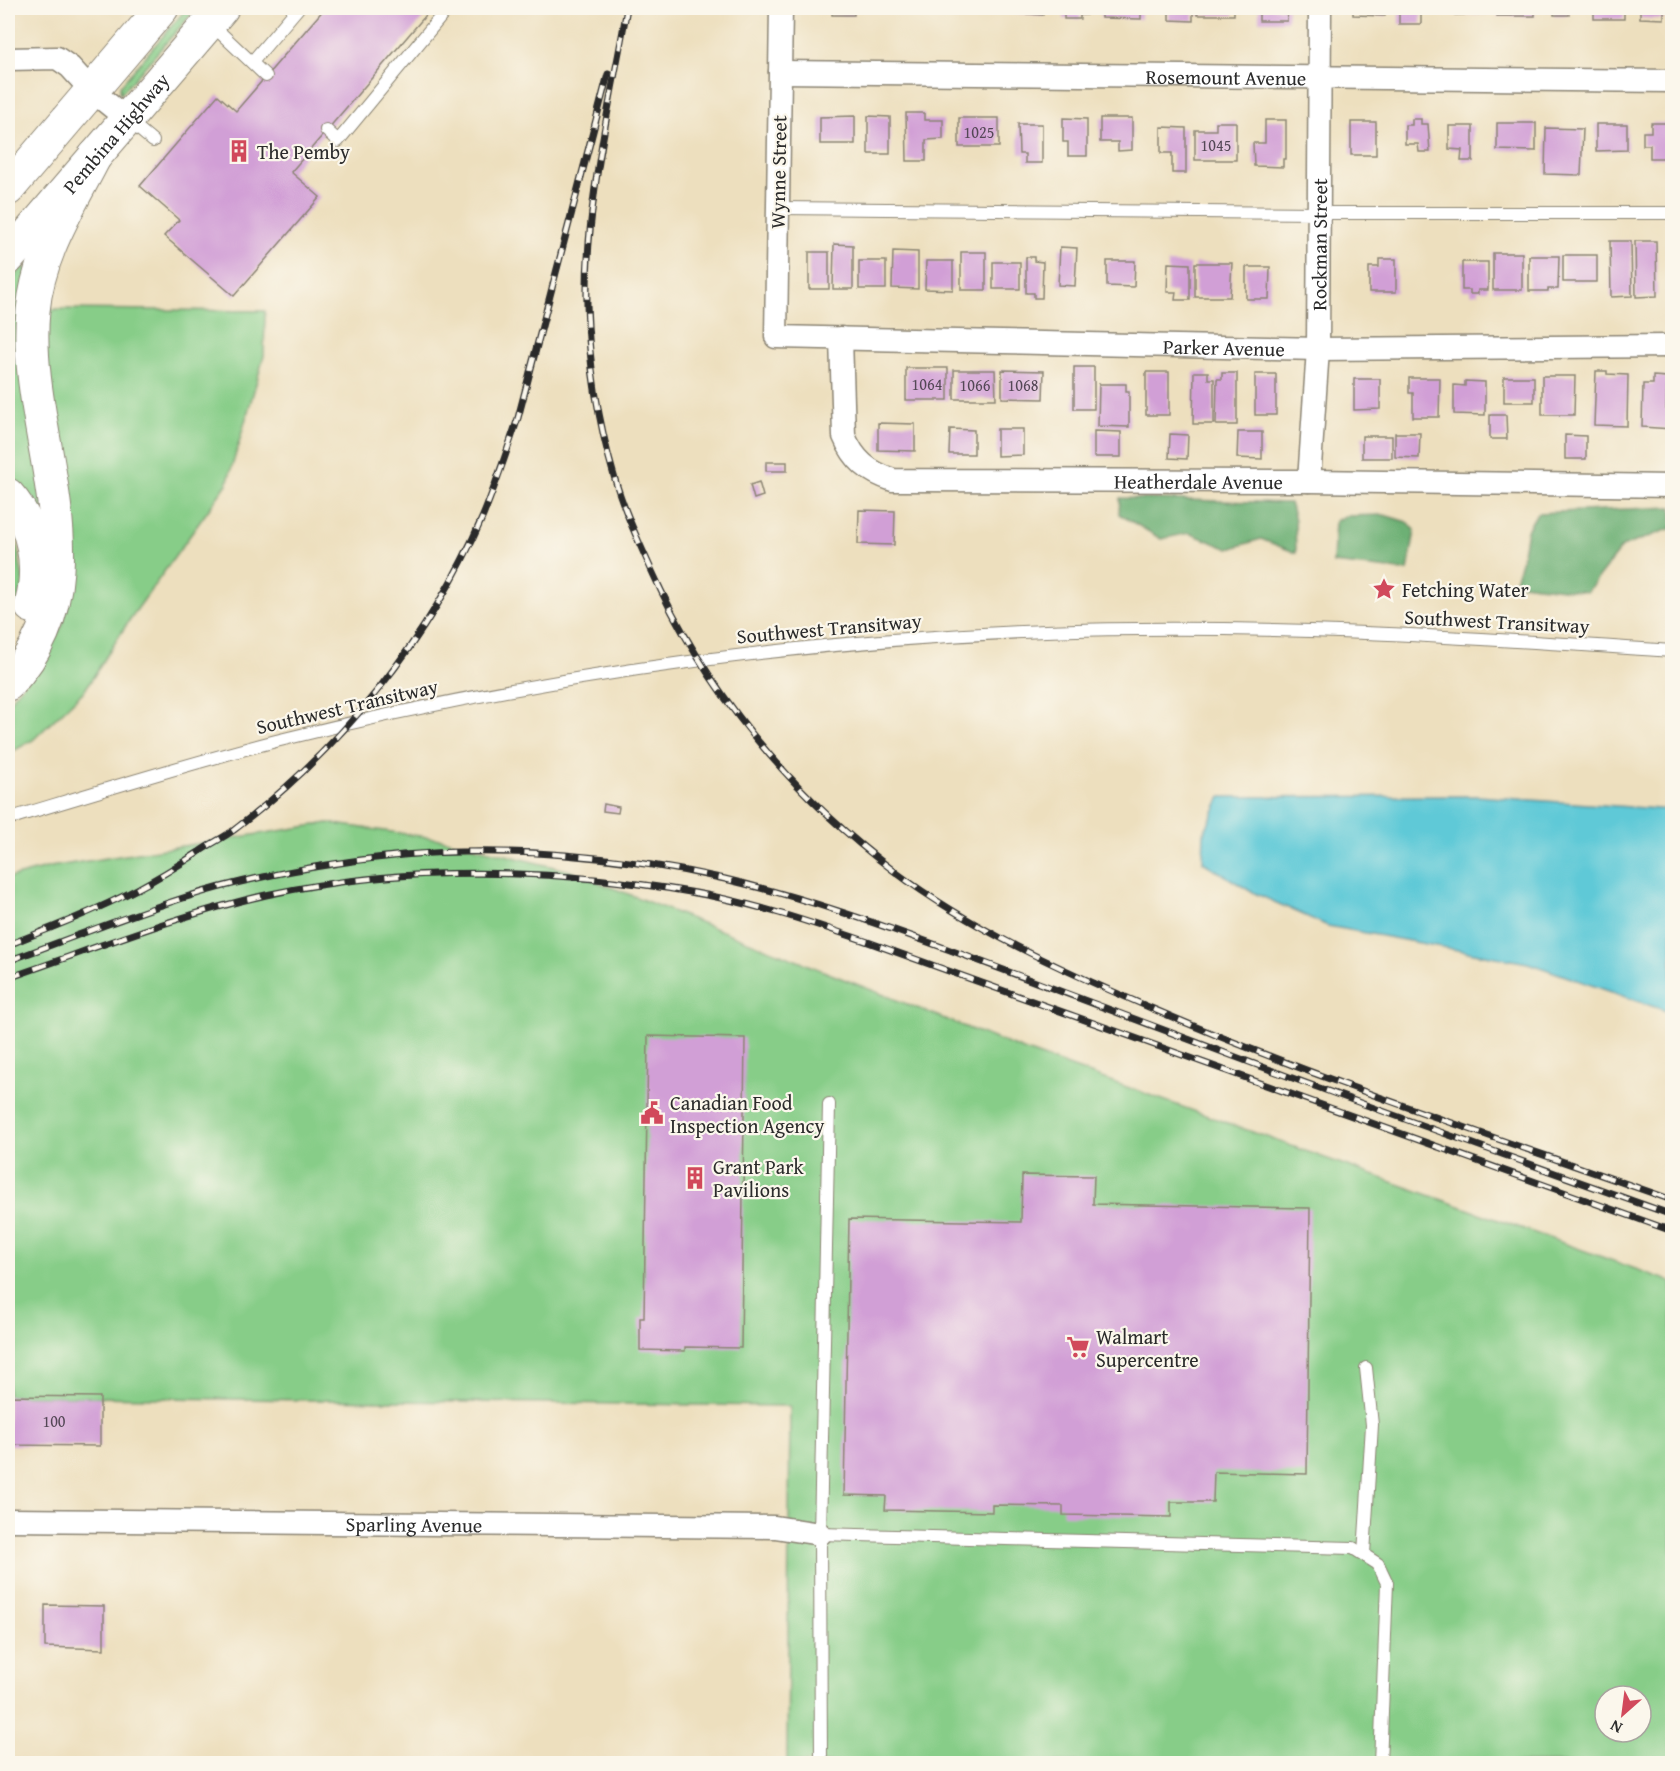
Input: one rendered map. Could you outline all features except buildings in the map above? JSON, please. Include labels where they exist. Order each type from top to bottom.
[{"type":"main road","points":[[8,189],[162,8]]},
{"type":"main road","name":"Pembina Highway","points":[[8,258],[215,15]]},
{"type":"main road","points":[[8,684],[36,646],[53,602],[58,573],[56,512],[35,380],[32,342],[35,293],[41,268],[56,231],[95,156]]},
{"type":"main road","points":[[8,495],[30,530],[36,573],[32,603],[26,620],[8,653]]},
{"type":"street","name":"Wynne Street","points":[[776,337],[781,8]]},
{"type":"street","name":"Rockman Street","points":[[1309,481],[1318,349],[1320,8]]},
{"type":"street","points":[[8,59],[57,58],[127,119]]},
{"type":"street","name":"Rosemount Avenue","points":[[780,72],[1672,81]]},
{"type":"street","name":"Parker Avenue","points":[[776,337],[1318,349],[1672,346]]},
{"type":"street","name":"Heatherdale Avenue","points":[[842,338],[844,436],[850,450],[865,468],[876,475],[893,480],[1309,481],[1672,486]]},
{"type":"street","name":"Sparling Avenue","points":[[8,1520],[775,1527],[820,1534]]},
{"type":"lane","points":[[252,62],[298,8]]},
{"type":"lane","points":[[326,130],[338,141],[448,8]]},
{"type":"lane","points":[[215,15],[266,76]]},
{"type":"lane","points":[[127,119],[153,141]]},
{"type":"lane","points":[[777,208],[1319,213],[1672,213]]},
{"type":"lane","name":"Southwest Transitway","points":[[8,819],[193,763],[324,729],[537,686],[657,666],[766,652],[1044,631],[1138,629],[1287,630],[1402,634],[1672,651]]},
{"type":"lane","points":[[821,1764],[820,1534],[829,1104]]},
{"type":"lane","points":[[1364,1554],[1372,1425],[1366,1368]]},
{"type":"lane","points":[[820,1534],[1353,1548],[1378,1564],[1387,1583],[1380,1764]]},
{"type":"green space","points":[[187,8],[197,8],[120,95],[120,86]]},
{"type":"green space","points":[[23,266],[27,269],[49,536],[18,487],[8,478],[8,285]]},
{"type":"green space","points":[[50,286],[51,311],[57,309],[265,311],[264,356],[227,484],[128,622],[85,690],[33,740],[8,754],[8,703],[41,663],[62,626],[72,588],[73,548],[44,352]]},
{"type":"green space","points":[[1120,498],[1290,503],[1295,520],[1296,553],[1261,539],[1229,549],[1189,533],[1161,539],[1119,514]]},
{"type":"green space","points":[[1672,507],[1672,528],[1622,547],[1587,592],[1514,583],[1522,559],[1527,530],[1537,513]]},
{"type":"green space","points":[[1384,515],[1407,522],[1415,530],[1408,571],[1333,563],[1335,521],[1345,516]]},
{"type":"green space","points":[[8,519],[14,529],[24,585],[8,625]]},
{"type":"green space","points":[[328,823],[441,839],[570,871],[1026,1051],[1672,1282],[1672,1763],[787,1763],[790,1406],[8,1396],[8,878],[50,867]]},
{"type":"water","points":[[1477,796],[1672,810],[1672,1013],[1528,963],[1328,926],[1250,891],[1203,862],[1204,833],[1221,797]]},
{"type":"railway","points":[[627,8],[594,193],[587,268],[590,348],[603,434],[626,511],[672,613],[724,696],[785,773],[856,841],[924,892],[986,930],[1084,979],[1280,1060],[1672,1200]]},
{"type":"railway","points":[[8,945],[89,912],[137,889],[234,830],[273,799],[345,728],[409,648],[437,606],[461,562],[483,516],[506,455],[518,418],[608,74]]},
{"type":"railway","points":[[8,961],[206,891],[290,871],[348,862],[403,855],[483,852],[565,855],[647,864],[754,886],[867,920],[1374,1108],[1672,1215]]},
{"type":"railway","points":[[8,978],[201,912],[266,895],[318,885],[371,878],[478,873],[531,874],[638,884],[735,901],[846,935],[1672,1231]]},
{"type":"place","name":"The Pemby","points":[[239,151]]},
{"type":"place","name":"Fetching Water","points":[[1384,589]]},
{"type":"place","name":"Canadian Food Inspection Agency","points":[[652,1113]]},
{"type":"place","name":"Grant Park Pavilions","points":[[695,1178]]},
{"type":"place","name":"Walmart Supercentre","points":[[1078,1347]]}]
